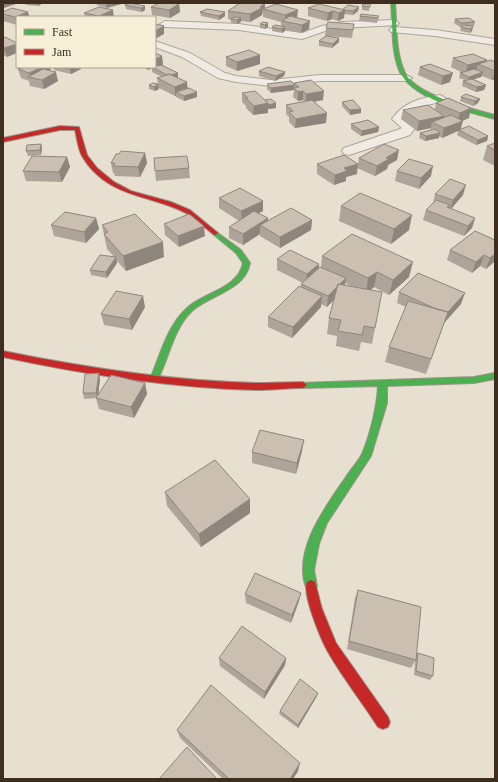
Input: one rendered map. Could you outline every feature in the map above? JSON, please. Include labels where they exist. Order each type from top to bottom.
[{"type":"street","points":[[393,3],[394,26],[400,65],[406,78],[417,88],[440,99],[495,117]]},
{"type":"street","points":[[165,24],[239,27],[302,36],[312,34],[324,28],[335,26],[394,26],[495,42]]},
{"type":"street","points":[[156,44],[186,55],[222,76],[236,79],[271,83],[320,78],[406,78]]},
{"type":"street","points":[[349,151],[405,132],[409,128],[398,119],[415,104],[440,99]]},
{"type":"street","points":[[3,140],[60,128],[77,128],[84,155],[95,169],[112,183],[129,192],[181,207],[195,216],[243,255],[246,261],[246,266],[241,276],[232,285],[193,306],[184,316],[154,379]]},
{"type":"street","points":[[3,354],[40,362],[154,379],[252,386],[474,380],[495,376]]},
{"type":"street","points":[[383,383],[382,403],[366,456],[324,520],[313,544],[308,570],[316,609],[332,647],[383,722]]},
{"type":"building","points":[[129,3],[145,6],[141,8],[125,5]]},
{"type":"building","points":[[159,3],[179,4],[169,10],[151,7]]},
{"type":"building","points":[[240,3],[265,3],[260,7],[262,8],[250,14],[228,11]]},
{"type":"building","points":[[276,4],[298,10],[285,15],[263,9]]},
{"type":"building","points":[[319,4],[345,10],[339,13],[333,11],[328,13],[308,8]]},
{"type":"building","points":[[363,4],[370,4],[370,7],[362,6]]},
{"type":"building","points":[[348,5],[359,7],[353,11],[342,10]]},
{"type":"building","points":[[99,7],[113,10],[99,16],[84,13]]},
{"type":"building","points":[[12,8],[28,12],[15,17],[3,14],[3,12]]},
{"type":"building","points":[[207,9],[225,12],[219,16],[200,12]]},
{"type":"building","points":[[361,14],[379,16],[377,18],[360,16]]},
{"type":"building","points":[[290,16],[310,21],[302,25],[282,21]]},
{"type":"building","points":[[235,17],[241,18],[237,20],[231,19]]},
{"type":"building","points":[[469,18],[475,22],[461,23],[455,19]]},
{"type":"building","points":[[263,22],[268,23],[265,25],[260,24]]},
{"type":"building","points":[[328,22],[354,24],[353,30],[326,28]]},
{"type":"building","points":[[156,24],[164,26],[156,30]]},
{"type":"building","points":[[275,25],[285,27],[282,29],[272,27]]},
{"type":"building","points":[[463,25],[473,26],[471,29],[461,27]]},
{"type":"building","points":[[326,36],[339,38],[333,44],[319,41]]},
{"type":"building","points":[[5,37],[16,42],[16,44],[4,48],[3,38]]},
{"type":"building","points":[[249,50],[260,55],[237,62],[226,57]]},
{"type":"building","points":[[156,53],[162,56],[156,59]]},
{"type":"building","points":[[473,54],[487,60],[468,65],[453,58]]},
{"type":"building","points":[[491,60],[495,62],[495,71],[478,64]]},
{"type":"building","points":[[430,64],[453,73],[443,76],[420,67]]},
{"type":"building","points":[[161,65],[178,73],[167,75],[154,68],[156,68],[156,66]]},
{"type":"building","points":[[268,67],[285,72],[276,76],[259,71]]},
{"type":"building","points":[[21,68],[40,68],[29,73],[18,69]]},
{"type":"building","points":[[43,69],[56,72],[42,80],[28,77]]},
{"type":"building","points":[[474,69],[483,72],[469,77],[460,73]]},
{"type":"building","points":[[169,74],[187,82],[175,87],[157,78]]},
{"type":"building","points":[[472,79],[486,85],[477,87],[463,81]]},
{"type":"building","points":[[311,80],[324,91],[306,94],[303,91],[298,92],[294,88],[299,87],[294,83]]},
{"type":"building","points":[[291,81],[294,85],[271,88],[267,84]]},
{"type":"building","points":[[153,83],[158,84],[154,87],[149,85]]},
{"type":"building","points":[[189,88],[197,92],[184,96],[176,92]]},
{"type":"building","points":[[255,91],[268,103],[254,106],[242,93]]},
{"type":"building","points":[[466,94],[480,99],[475,101],[461,97]]},
{"type":"building","points":[[448,98],[471,108],[460,113],[436,103]]},
{"type":"building","points":[[271,99],[276,103],[268,105],[265,100]]},
{"type":"building","points":[[312,100],[327,113],[296,119],[289,112],[293,111],[286,105]]},
{"type":"building","points":[[353,100],[361,109],[350,110],[342,102]]},
{"type":"building","points":[[428,105],[444,116],[419,121],[403,110]]},
{"type":"building","points":[[451,115],[463,121],[444,128],[432,122]]},
{"type":"building","points":[[368,120],[379,127],[362,131],[351,124]]},
{"type":"building","points":[[469,126],[488,136],[478,140],[459,130]]},
{"type":"building","points":[[435,129],[440,133],[426,136],[420,133]]},
{"type":"building","points":[[495,143],[495,150],[487,146]]},
{"type":"building","points":[[41,144],[40,150],[26,151],[27,145]]},
{"type":"building","points":[[384,144],[399,150],[386,158],[389,159],[377,166],[359,158]]},
{"type":"building","points":[[121,151],[145,153],[138,167],[113,166],[115,163],[111,163],[116,154],[119,154]]},
{"type":"building","points":[[344,155],[358,164],[344,168],[347,171],[335,175],[317,164]]},
{"type":"building","points":[[32,156],[67,157],[59,172],[23,171]]},
{"type":"building","points":[[187,156],[189,168],[155,171],[154,158]]},
{"type":"building","points":[[409,159],[433,166],[421,178],[397,171]]},
{"type":"building","points":[[450,179],[466,185],[453,200],[435,194]]},
{"type":"building","points":[[240,188],[263,201],[241,211],[219,198]]},
{"type":"building","points":[[360,193],[412,215],[394,229],[341,206]]},
{"type":"building","points":[[436,200],[450,205],[447,207],[475,218],[468,226],[426,210]]},
{"type":"building","points":[[291,208],[312,220],[280,237],[260,225]]},
{"type":"building","points":[[254,211],[268,218],[243,234],[229,227]]},
{"type":"building","points":[[65,212],[96,218],[84,232],[51,225]]},
{"type":"building","points":[[135,214],[163,242],[123,256],[104,234],[108,232],[102,225]]},
{"type":"building","points":[[189,214],[204,226],[178,236],[164,224]]},
{"type":"building","points":[[475,231],[495,240],[495,254],[490,258],[484,255],[476,262],[450,250]]},
{"type":"building","points":[[352,234],[413,262],[393,280],[377,272],[368,278],[322,256]]},
{"type":"building","points":[[290,250],[319,264],[307,274],[277,259]]},
{"type":"building","points":[[100,255],[116,257],[106,272],[90,270]]},
{"type":"building","points":[[320,267],[346,278],[339,285],[338,284],[328,296],[301,284]]},
{"type":"building","points":[[418,273],[465,293],[448,312],[436,309],[399,292]]},
{"type":"building","points":[[338,284],[382,292],[375,328],[364,326],[362,335],[338,331],[341,320],[329,318]]},
{"type":"building","points":[[299,286],[322,296],[293,327],[268,317]]},
{"type":"building","points":[[116,291],[143,296],[129,319],[101,314]]},
{"type":"building","points":[[408,301],[448,312],[431,359],[389,347]]},
{"type":"building","points":[[99,373],[96,393],[83,393],[85,374]]},
{"type":"building","points":[[111,375],[145,383],[131,407],[96,398]]},
{"type":"building","points":[[260,430],[304,440],[297,463],[252,452]]},
{"type":"building","points":[[215,460],[250,499],[199,534],[165,492]]},
{"type":"building","points":[[255,573],[301,593],[292,615],[245,594]]},
{"type":"building","points":[[358,590],[421,607],[416,660],[349,641]]},
{"type":"building","points":[[242,626],[286,658],[265,692],[219,658]]},
{"type":"building","points":[[418,653],[434,658],[433,676],[416,671]]},
{"type":"building","points":[[300,679],[318,693],[298,725],[280,711]]},
{"type":"building","points":[[211,685],[300,763],[290,779],[229,779],[177,730]]},
{"type":"building","points":[[187,747],[217,779],[159,779]]},
{"type":"traffic: fast","points":[[393,3],[397,56],[401,70],[405,77],[422,91],[434,97],[460,107],[495,117]]},
{"type":"traffic: fast","points":[[154,379],[169,342],[184,316],[196,304],[239,279],[245,271],[247,263],[242,254],[215,233]]},
{"type":"traffic: fast","points":[[303,385],[474,380],[495,376]]},
{"type":"traffic: fast","points":[[311,586],[308,570],[313,544],[323,520],[366,456],[382,403],[383,383]]},
{"type":"traffic: jam","points":[[3,140],[60,128],[77,128],[84,155],[95,169],[112,183],[129,192],[169,203],[188,211],[215,233]]},
{"type":"traffic: jam","points":[[3,354],[126,376],[220,385],[303,385]]},
{"type":"traffic: jam","points":[[311,586],[316,609],[332,647],[383,722]]}]
